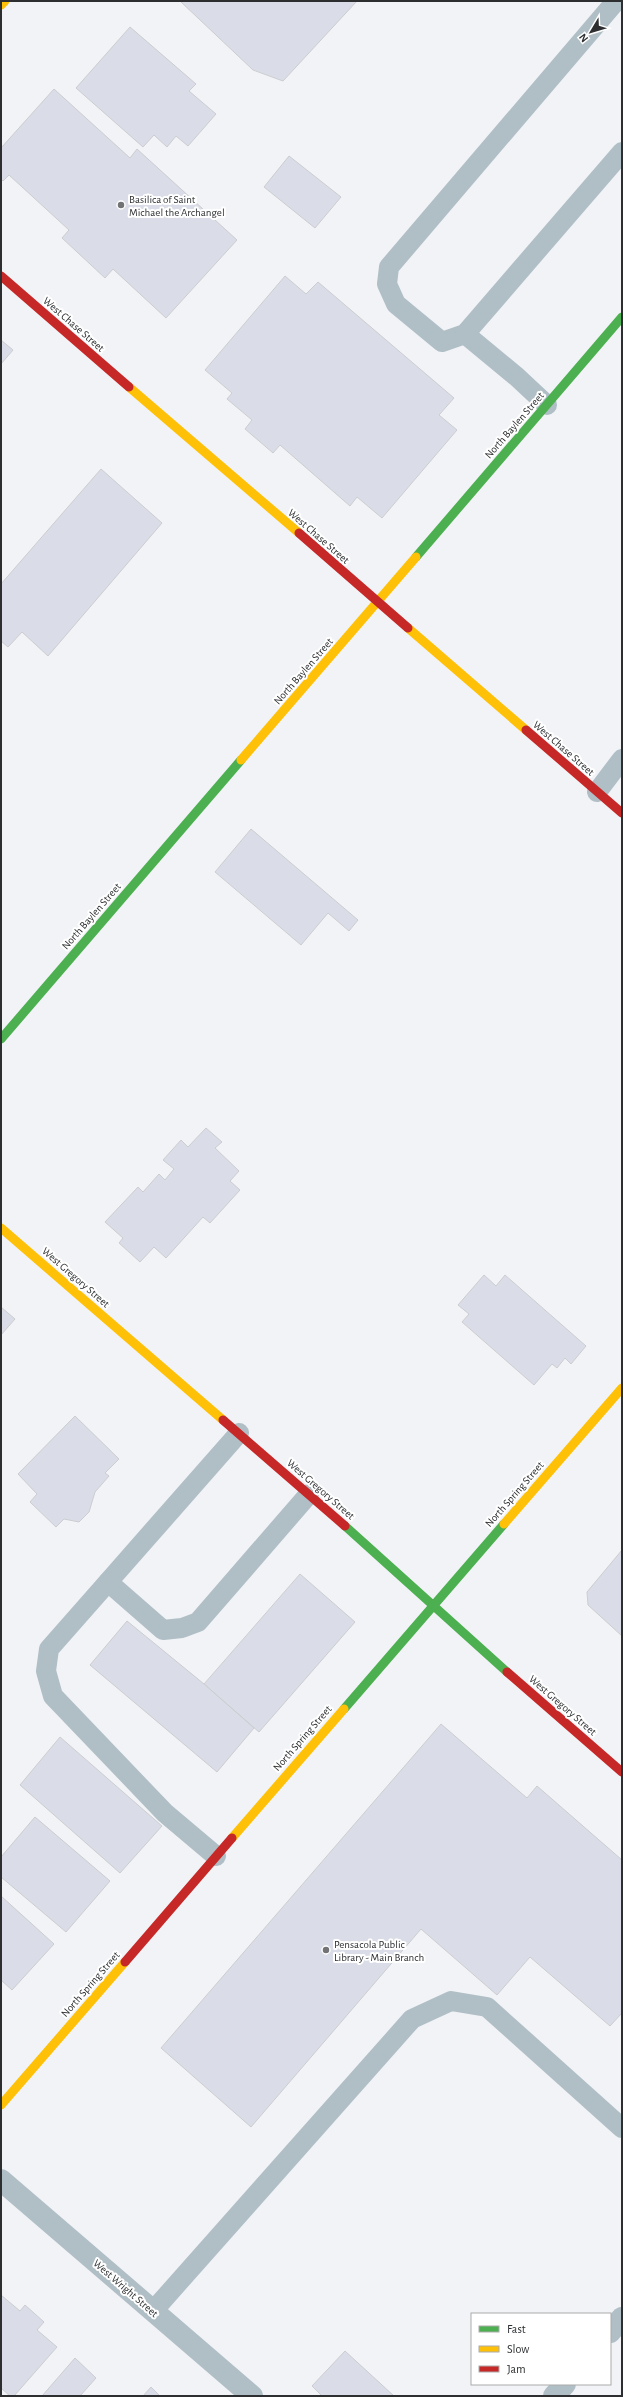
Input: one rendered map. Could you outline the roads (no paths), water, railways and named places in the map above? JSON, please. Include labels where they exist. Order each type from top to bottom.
[{"type":"street","points":[[1,5],[5,1]]},
{"type":"street","name":"West Chase Street","points":[[1,276],[622,813]]},
{"type":"street","name":"North Baylen Street","points":[[1,1039],[622,317]]},
{"type":"street","name":"West Gregory Street","points":[[1,1228],[309,1494],[433,1605],[467,1638],[622,1772]]},
{"type":"street","name":"North Spring Street","points":[[1,2105],[622,1388]]},
{"type":"street","name":"West Wright Street","points":[[1,2180],[252,2396]]},
{"type":"street","points":[[611,2331],[622,2318]]},
{"type":"street","points":[[554,2396],[564,2385]]},
{"type":"lane","points":[[616,1],[389,267],[387,284],[396,304],[442,342],[465,334],[622,152]]},
{"type":"lane","points":[[465,334],[517,377],[547,405]]},
{"type":"lane","points":[[597,792],[622,759]]},
{"type":"lane","points":[[216,1856],[165,1813],[53,1696],[46,1670],[48,1649],[238,1433]]},
{"type":"lane","points":[[108,1582],[163,1630],[182,1628],[198,1622],[309,1494]]},
{"type":"lane","points":[[153,2311],[412,2018],[451,2001],[487,2007],[622,2128]]},
{"type":"place","name":"Basilica of Saint Michael the Archangel","points":[[121,205]]},
{"type":"place","name":"Pensacola Public Library - Main Branch","points":[[326,1950]]}]
